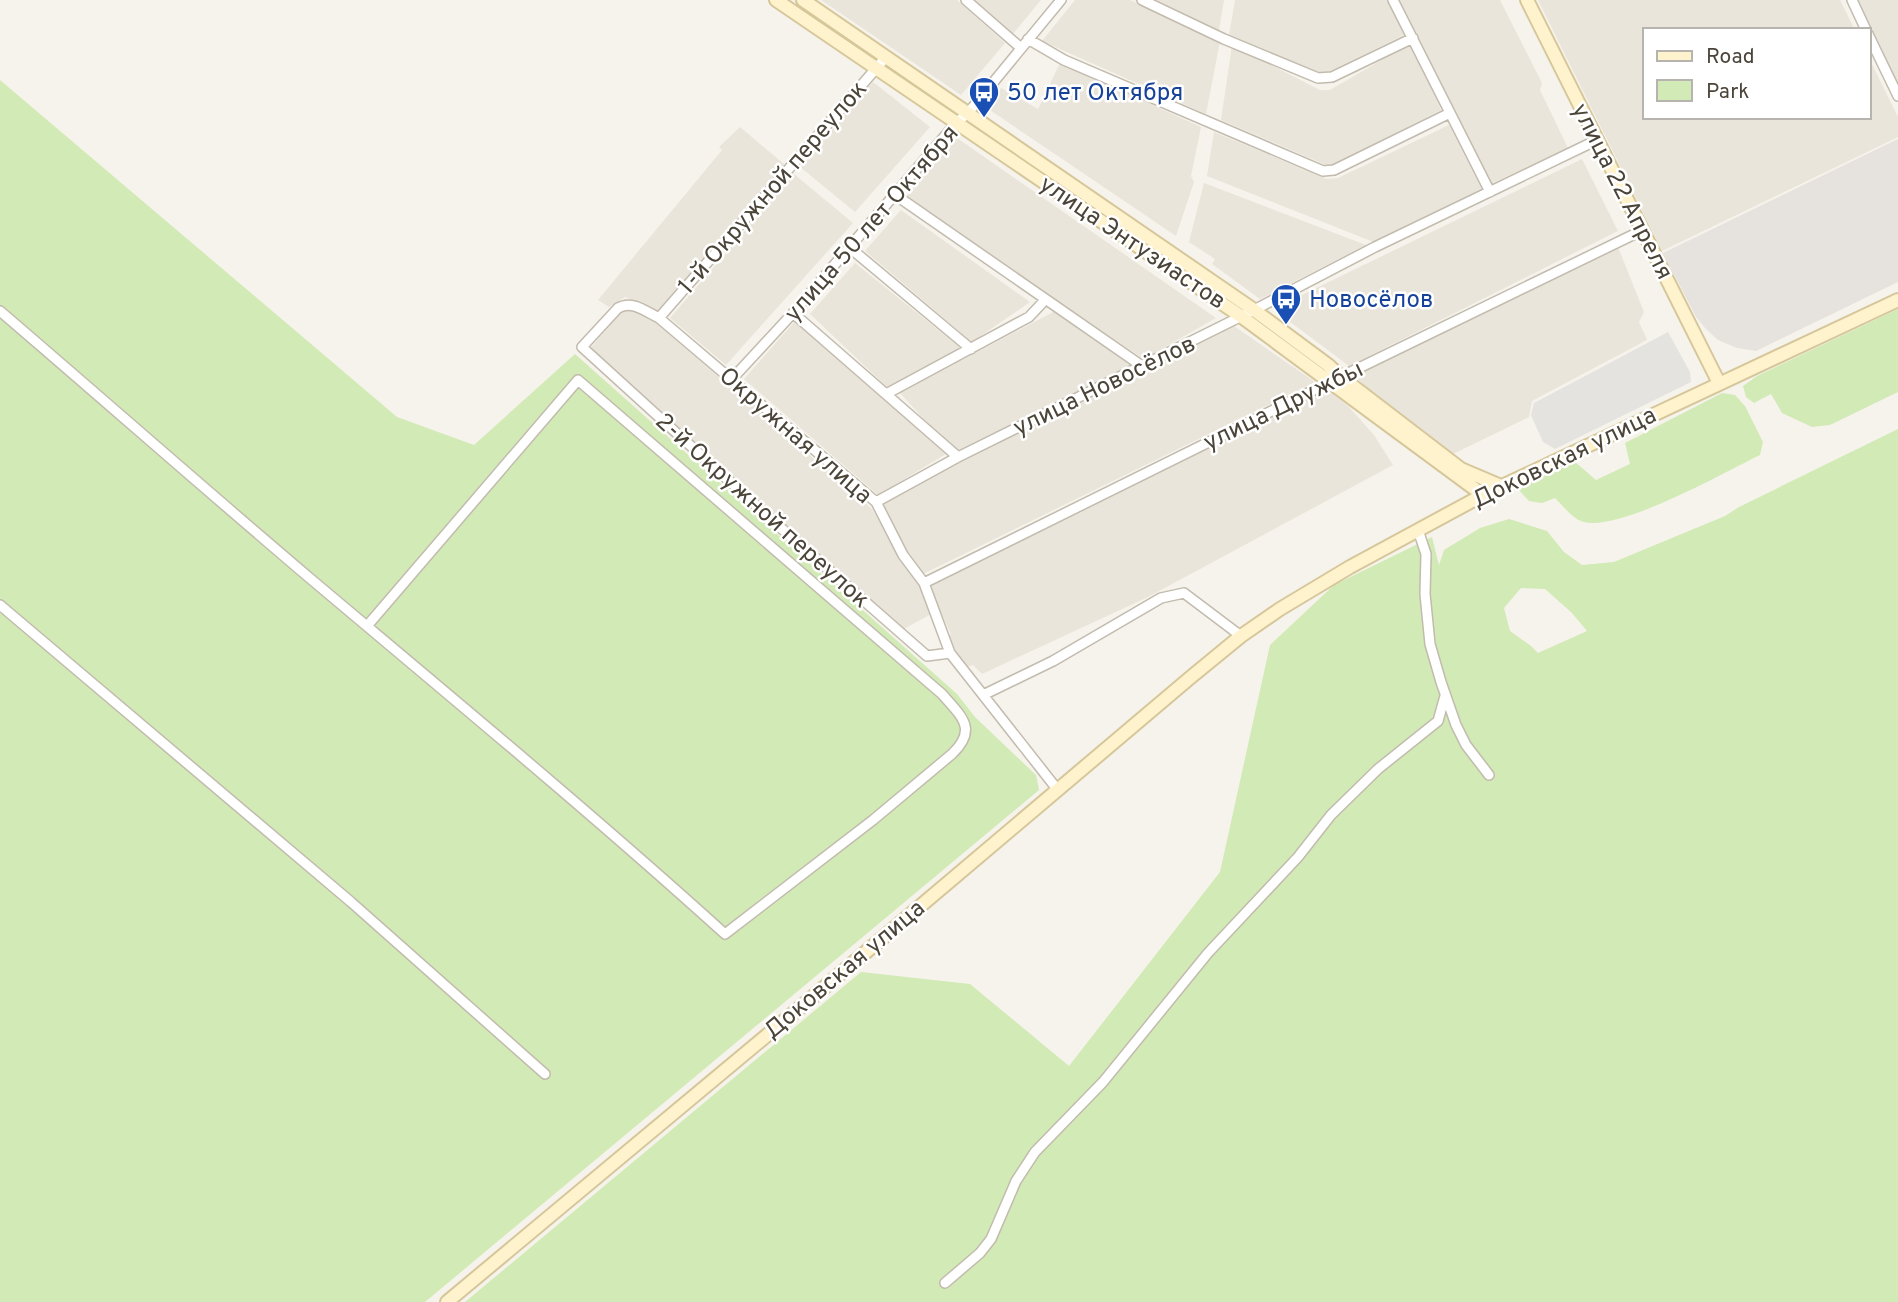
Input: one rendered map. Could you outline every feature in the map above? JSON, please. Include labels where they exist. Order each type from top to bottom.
[{"type":"main road","name":"улица Энтузиастов","points":[[776,0],[876,68],[962,118],[1254,310],[1328,365],[1335,379],[1483,495]]},
{"type":"main road","name":"улица Энтузиастов","points":[[803,0],[886,57],[962,118],[1242,317],[1461,469],[1501,486]]},
{"type":"main road","name":"улица 22 Апреля","points":[[1527,0],[1719,383]]},
{"type":"main road","name":"Доковская улица","points":[[447,1302],[1241,636],[1317,586],[1483,495],[1898,300]]},
{"type":"street","points":[[966,0],[1021,48]]},
{"type":"street","name":"улица 50 лет Октября","points":[[732,379],[793,313],[1061,0]]},
{"type":"street","points":[[1142,0],[1224,39],[1318,78],[1332,77],[1413,38]]},
{"type":"street","points":[[1393,0],[1490,192]]},
{"type":"street","points":[[1852,0],[1865,28]]},
{"type":"street","points":[[1870,38],[1898,96]]},
{"type":"street","points":[[1028,39],[1076,65],[1323,171],[1334,170],[1450,113]]},
{"type":"street","name":"1-й Окружной переулок","points":[[659,317],[886,57]]},
{"type":"street","name":"улица Новосёлов","points":[[876,502],[958,457],[1242,317],[1375,247],[1597,140]]},
{"type":"street","points":[[894,194],[1142,366]]},
{"type":"street","name":"улица Дружбы","points":[[924,583],[1643,230]]},
{"type":"street","points":[[849,247],[971,349]]},
{"type":"street","points":[[888,393],[1028,317],[1045,300]]},
{"type":"street","name":"Окружная улица","points":[[582,347],[625,304],[659,317],[876,502],[904,555],[924,583],[950,653],[1057,789]]},
{"type":"street","points":[[0,311],[367,626],[496,734],[725,934],[873,820],[952,754],[967,734],[958,712],[942,694],[578,380],[367,626]]},
{"type":"street","points":[[793,313],[888,393],[958,457]]},
{"type":"street","name":"2-й Окружной переулок","points":[[582,347],[927,656],[950,653]]},
{"type":"street","points":[[1418,530],[1426,554],[1425,594],[1430,644],[1445,695],[1466,744],[1489,775]]},
{"type":"street","points":[[983,695],[1053,661],[1161,598],[1184,593],[1241,636]]},
{"type":"street","points":[[0,605],[351,902],[545,1074]]},
{"type":"street","points":[[945,1283],[980,1253],[991,1239],[1016,1181],[1035,1152],[1103,1082],[1208,953],[1298,857],[1332,815],[1378,769],[1438,721],[1445,695]]},
{"type":"shaded area","points":[[821,0],[957,0],[1005,43],[961,95]]},
{"type":"shaded area","points":[[971,0],[1041,0],[1012,35]]},
{"type":"shaded area","points":[[1075,0],[1130,0],[1220,41],[1206,114],[1042,41]]},
{"type":"shaded area","points":[[1134,0],[1224,0],[1218,37]]},
{"type":"shaded area","points":[[1235,0],[1388,0],[1404,35],[1324,74],[1229,35]]},
{"type":"shaded area","points":[[1399,0],[1500,0],[1542,83],[1540,90],[1568,148],[1490,184]]},
{"type":"shaded area","points":[[1538,0],[1840,0],[1854,28],[1643,28],[1643,119],[1870,119],[1870,60],[1898,117],[1898,137],[1662,251]]},
{"type":"shaded area","points":[[1855,0],[1898,0],[1898,89],[1870,28]]},
{"type":"shaded area","points":[[1411,43],[1441,110],[1334,164],[1326,165],[1221,120],[1232,45],[1320,90],[1330,90]]},
{"type":"shaded area","points":[[1060,63],[1201,127],[1191,176],[1194,182],[1176,236],[987,108],[1001,88],[1038,109]]},
{"type":"shaded area","points":[[873,82],[930,127],[855,212],[800,167]]},
{"type":"shaded area","points":[[1449,125],[1482,190],[1376,243],[1207,176],[1214,132],[1327,179],[1338,178]]},
{"type":"shaded area","points":[[740,127],[785,165],[663,308],[657,311],[625,297],[609,307],[598,300],[722,150],[719,147]]},
{"type":"shaded area","points":[[957,138],[1216,318],[1144,359],[904,199]]},
{"type":"shaded area","points":[[1898,139],[1898,282],[1756,351],[1737,348],[1718,340],[1706,329],[1696,317],[1663,253]]},
{"type":"shaded area","points":[[1582,159],[1618,231],[1349,366],[1273,309]]},
{"type":"shaded area","points":[[794,174],[853,223],[726,365],[670,318]]},
{"type":"shaded area","points":[[1204,183],[1366,245],[1260,299],[1212,264],[1215,259],[1189,242]]},
{"type":"shaded area","points":[[901,210],[1030,302],[972,342],[865,251]]},
{"type":"shaded area","points":[[1618,247],[1644,312],[1639,322],[1647,340],[1532,401],[1529,417],[1449,456],[1381,401],[1355,374]]},
{"type":"shaded area","points":[[855,263],[962,349],[890,390],[810,314]]},
{"type":"shaded area","points":[[629,309],[656,323],[872,509],[918,582],[931,614],[904,629],[842,577],[589,350],[621,312]]},
{"type":"shaded area","points":[[1055,311],[1131,365],[957,451],[900,393]]},
{"type":"shaded area","points":[[796,320],[939,443],[946,454],[878,495],[744,379]]},
{"type":"shaded area","points":[[1234,326],[1315,382],[923,574],[905,547],[883,504],[959,462]]},
{"type":"shaded area","points":[[1668,332],[1690,372],[1691,382],[1555,449],[1543,442],[1531,415],[1534,403]]},
{"type":"shaded area","points":[[1326,389],[1349,407],[1374,435],[1393,465],[1148,597],[982,674],[973,665],[965,668],[948,636],[951,634],[929,587]]},
{"type":"green space","points":[[0,80],[397,417],[474,445],[575,354],[957,694],[975,717],[1036,775],[1039,790],[425,1302],[0,1302]]},
{"type":"green space","points":[[1898,309],[1898,392],[1830,425],[1812,427],[1782,413],[1771,394],[1754,403],[1746,397],[1743,386],[1757,376]]},
{"type":"green space","points":[[1722,393],[1735,395],[1745,406],[1763,442],[1760,455],[1672,499],[1622,518],[1584,522],[1573,516],[1555,498],[1542,503],[1529,501],[1517,488],[1575,462],[1596,480],[1630,464],[1625,443]]},
{"type":"green space","points":[[1898,429],[1898,1302],[465,1302],[861,972],[970,984],[1069,1066],[1220,872],[1270,645],[1334,585],[1432,537],[1439,565],[1444,550],[1480,528],[1509,519],[1547,531],[1564,552],[1582,565],[1614,562],[1725,516]],"holes":[[[1521,588],[1545,589],[1572,613],[1587,631],[1538,653],[1510,631],[1504,608]]]},
{"type":"place","name":"50 лет Октября","points":[[984,119]]},
{"type":"place","name":"Новосёлов","points":[[1286,326]]}]
